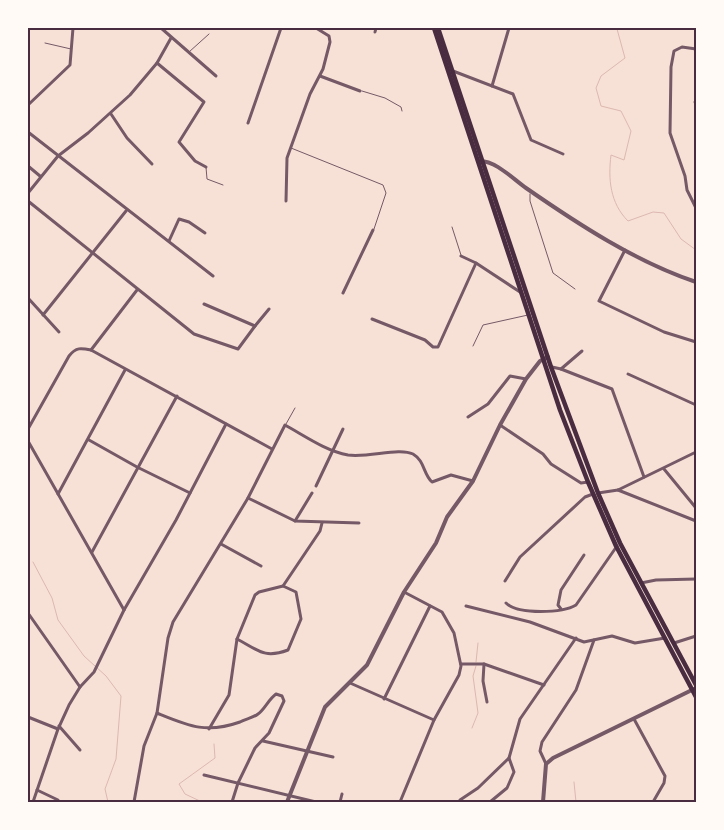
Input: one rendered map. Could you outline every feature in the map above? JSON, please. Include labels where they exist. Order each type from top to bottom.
[{"type":"main road","points":[[434,28],[546,358],[560,410],[588,482],[596,494]]},
{"type":"main road","points":[[438,28],[480,161]]},
{"type":"main road","points":[[524,292],[529,315],[551,367],[596,494],[618,545],[695,687]]},
{"type":"main road","points":[[618,545],[641,583],[667,637],[674,643],[695,687],[696,697]]},
{"type":"street","points":[[28,105],[67,69],[72,50],[73,28]]},
{"type":"street","points":[[161,28],[216,76]]},
{"type":"street","points":[[248,123],[281,28]]},
{"type":"street","points":[[286,201],[285,169],[290,148],[310,94],[320,76],[330,39],[316,28]]},
{"type":"street","points":[[374,32],[376,28]]},
{"type":"street","points":[[492,86],[508,28]]},
{"type":"street","points":[[28,194],[40,176],[58,156],[111,114],[157,63],[171,38]]},
{"type":"street","points":[[696,49],[682,47],[674,51],[671,67],[670,133],[685,176],[687,190],[696,208]]},
{"type":"street","points":[[157,63],[203,100],[204,104],[178,142],[195,161],[206,167]]},
{"type":"street","points":[[453,71],[513,94],[531,140],[563,154]]},
{"type":"street","points":[[320,76],[360,91]]},
{"type":"street","points":[[111,114],[127,138],[152,164]]},
{"type":"street","points":[[28,132],[213,276]]},
{"type":"street","points":[[480,161],[499,168],[530,190],[626,250],[696,282]]},
{"type":"street","points":[[28,166],[40,176]]},
{"type":"street","points":[[28,201],[194,334],[236,349],[269,309]]},
{"type":"street","points":[[43,314],[94,253],[126,210]]},
{"type":"street","points":[[169,241],[179,219],[189,222],[205,234]]},
{"type":"street","points":[[343,293],[373,230]]},
{"type":"street","points":[[626,250],[599,301],[664,332],[696,342]]},
{"type":"street","points":[[461,256],[524,292]]},
{"type":"street","points":[[372,319],[426,340],[433,346],[438,347],[476,263]]},
{"type":"street","points":[[92,350],[137,290]]},
{"type":"street","points":[[28,298],[59,332]]},
{"type":"street","points":[[204,304],[255,326]]},
{"type":"street","points":[[28,429],[73,351],[80,348],[92,350],[125,370],[177,396],[272,449]]},
{"type":"street","points":[[561,369],[582,351]]},
{"type":"street","points":[[287,802],[325,707],[350,684],[372,658],[404,592],[436,543],[447,517],[473,482],[500,425],[526,379],[546,358]]},
{"type":"street","points":[[551,367],[561,369],[612,389],[644,477]]},
{"type":"street","points":[[58,494],[89,440],[125,370]]},
{"type":"street","points":[[628,374],[696,405]]},
{"type":"street","points":[[468,417],[488,404],[510,376],[526,379]]},
{"type":"street","points":[[92,552],[177,396]]},
{"type":"street","points":[[33,802],[58,727],[80,687],[94,672],[124,610],[190,493],[226,424]]},
{"type":"street","points":[[500,425],[543,454],[550,464],[581,483],[588,482]]},
{"type":"street","points":[[134,802],[144,746],[158,713],[170,629],[248,498],[285,426],[332,450],[347,454],[367,456],[407,451],[420,460],[432,482],[451,475],[473,482]]},
{"type":"street","points":[[316,486],[343,428]]},
{"type":"street","points":[[89,440],[137,467],[190,493]]},
{"type":"street","points":[[28,441],[124,610]]},
{"type":"street","points":[[505,581],[520,557],[585,497],[618,490],[696,452]]},
{"type":"street","points":[[664,469],[696,508]]},
{"type":"street","points":[[618,490],[696,521]]},
{"type":"street","points":[[295,521],[312,493]]},
{"type":"street","points":[[248,498],[295,521],[360,523]]},
{"type":"street","points":[[283,586],[320,531],[322,523]]},
{"type":"street","points":[[220,544],[260,566]]},
{"type":"street","points":[[506,603],[514,608],[556,611],[576,605],[618,545]]},
{"type":"street","points":[[562,610],[558,605],[561,590],[584,555]]},
{"type":"street","points":[[641,583],[656,580],[696,579]]},
{"type":"street","points":[[210,729],[229,695],[238,639],[255,595],[259,592],[283,586],[296,592],[301,619],[288,650],[274,655],[266,655],[238,639]]},
{"type":"street","points":[[400,802],[434,720],[459,675],[460,664],[454,634],[442,612],[404,592]]},
{"type":"street","points":[[384,699],[430,606]]},
{"type":"street","points":[[466,606],[530,622],[584,642],[612,636],[635,643],[667,637]]},
{"type":"street","points":[[28,613],[80,687]]},
{"type":"street","points":[[674,643],[696,636]]},
{"type":"street","points":[[462,802],[460,800],[478,788],[509,758],[520,719],[576,638]]},
{"type":"street","points":[[543,802],[546,764],[540,751],[542,742],[576,690],[594,640]]},
{"type":"street","points":[[460,664],[484,664],[544,685]]},
{"type":"street","points":[[484,664],[484,681],[488,702]]},
{"type":"street","points":[[350,684],[434,720]]},
{"type":"street","points":[[546,764],[553,758],[695,687]]},
{"type":"street","points":[[158,713],[189,726],[210,729],[225,726],[258,714],[268,700],[276,694],[282,696],[284,702],[263,741],[255,748],[238,783],[232,802]]},
{"type":"street","points":[[28,717],[58,727],[80,750]]},
{"type":"street","points":[[634,719],[664,776],[664,784],[653,802]]},
{"type":"street","points":[[263,741],[333,757]]},
{"type":"street","points":[[490,802],[507,788],[514,772],[509,758]]},
{"type":"street","points":[[204,774],[289,797],[316,802]]},
{"type":"street","points":[[37,790],[58,800]]},
{"type":"street","points":[[340,802],[342,794]]},
{"type":"lane","points":[[189,53],[209,34]]},
{"type":"lane","points":[[45,43],[72,50]]},
{"type":"lane","points":[[360,91],[385,98],[401,107],[402,111]]},
{"type":"lane","points":[[290,148],[383,185],[386,193],[373,230]]},
{"type":"lane","points":[[206,167],[207,179],[223,185]]},
{"type":"lane","points":[[530,190],[530,201],[553,273],[575,289]]},
{"type":"lane","points":[[452,227],[461,256]]},
{"type":"lane","points":[[473,346],[484,325],[529,315]]},
{"type":"lane","points":[[285,426],[295,408]]},
{"type":"waterway","points":[[633,28],[617,29],[625,58],[601,76],[596,88],[601,106],[621,111],[631,131],[624,160],[611,155],[610,182],[614,199],[628,221],[653,212],[664,213],[681,239],[696,250]]},
{"type":"waterway","points":[[33,562],[52,598],[58,620],[84,656],[106,676],[121,696],[116,759],[105,789],[108,802]]},
{"type":"waterway","points":[[476,662],[478,643]]},
{"type":"waterway","points":[[472,728],[478,713],[473,676],[476,666]]},
{"type":"waterway","points":[[202,802],[185,794],[179,784],[215,758],[214,744]]},
{"type":"waterway","points":[[574,782],[576,802]]}]
